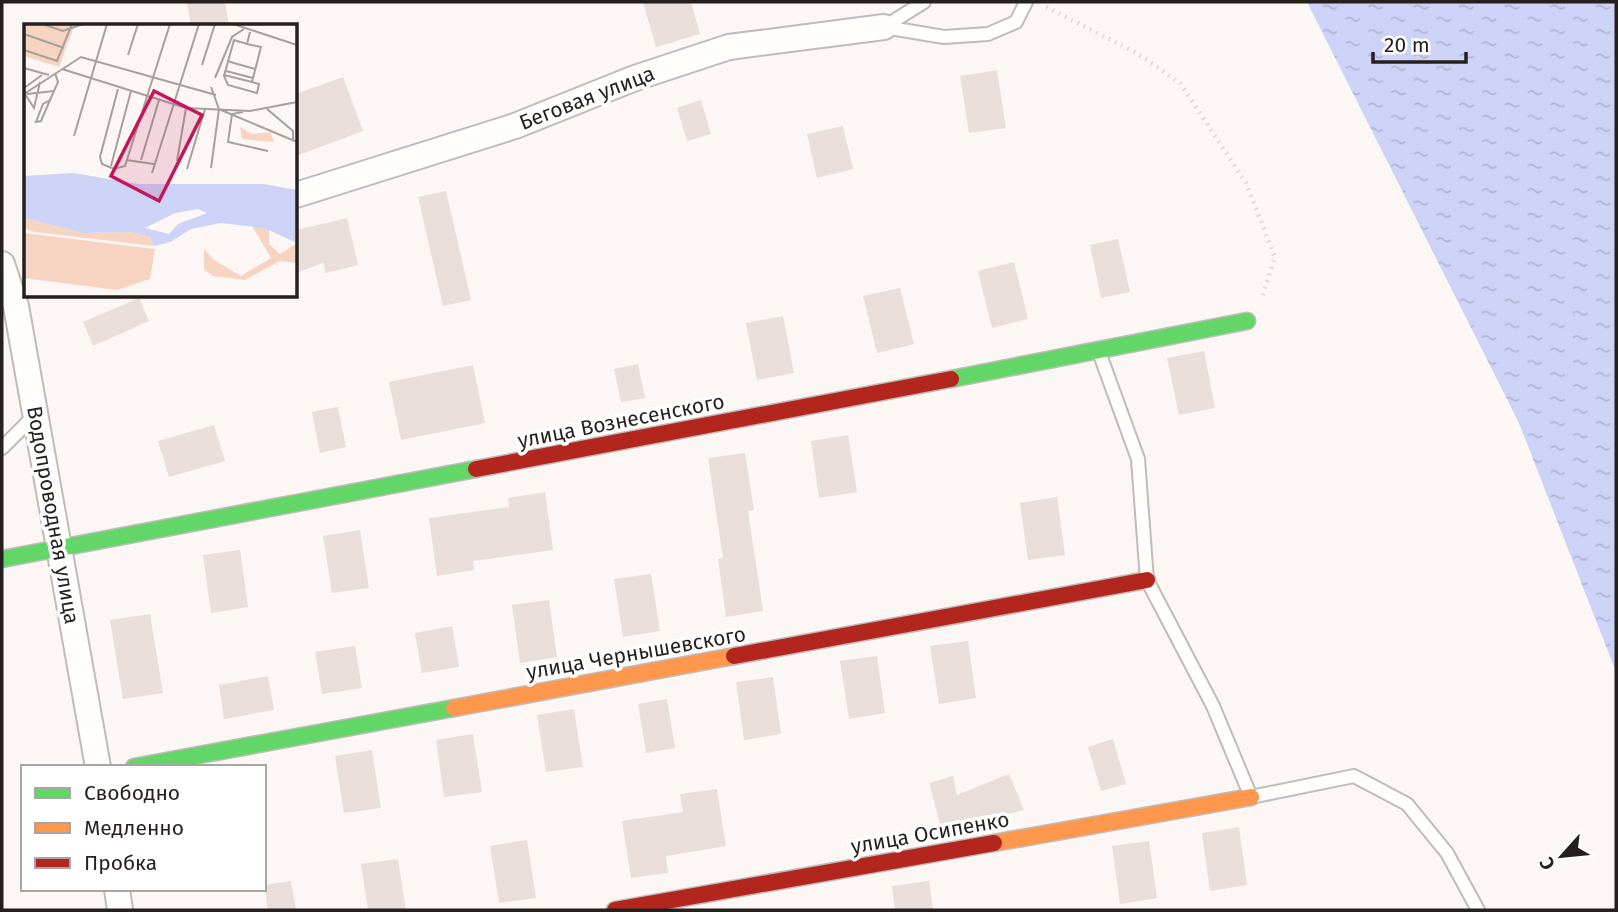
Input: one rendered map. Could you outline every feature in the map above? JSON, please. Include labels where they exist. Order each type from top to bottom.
[{"type":"street","name":"Беговая улица","points":[[298,194],[515,126],[635,78],[729,47],[884,27]]},
{"type":"street","name":"Водопроводная улица","points":[[2,264],[24,297]]},
{"type":"street","name":"Водопроводная улица","points":[[27,301],[36,414],[98,765]]},
{"type":"street","name":"улица Вознесенского","points":[[2,559],[1247,321]]},
{"type":"street","name":"улица Чернышевского","points":[[145,765],[1147,580]]},
{"type":"street","name":"улица Осипенко","points":[[615,910],[1251,797]]},
{"type":"street","points":[[117,891],[120,910]]},
{"type":"lane","points":[[884,27],[924,2]]},
{"type":"lane","points":[[884,27],[944,37],[988,34],[1016,22],[1026,2]]},
{"type":"lane","points":[[1099,351],[1138,458],[1147,580],[1213,706],[1251,797],[1354,776],[1407,804],[1447,853],[1478,910]]},
{"type":"lane","points":[[2,448],[36,414]]},
{"type":"path","points":[[1036,2],[1135,52],[1180,83],[1247,183],[1275,257],[1261,301],[1247,321]]},
{"type":"water","points":[[1307,2],[1616,2],[1616,672],[1519,423]]},
{"type":"building","points":[[187,2],[225,2],[229,24],[191,24]]},
{"type":"building","points":[[643,2],[691,2],[700,34],[656,47]]},
{"type":"building","points":[[997,70],[1006,128],[969,133],[960,76]]},
{"type":"building","points":[[343,77],[363,131],[298,155],[298,93]]},
{"type":"building","points":[[701,100],[711,134],[687,141],[677,108]]},
{"type":"building","points":[[843,126],[853,169],[817,178],[807,134]]},
{"type":"building","points":[[446,191],[471,300],[443,306],[418,197]]},
{"type":"building","points":[[347,218],[358,265],[326,273],[323,263],[298,272],[298,230]]},
{"type":"building","points":[[1118,239],[1130,292],[1101,298],[1090,245]]},
{"type":"building","points":[[1014,262],[1028,319],[992,328],[978,271]]},
{"type":"building","points":[[900,288],[914,344],[877,353],[863,296]]},
{"type":"building","points":[[139,298],[149,321],[93,346],[83,322]]},
{"type":"building","points":[[783,316],[794,373],[757,380],[746,323]]},
{"type":"building","points":[[1204,351],[1215,408],[1179,415],[1167,358]]},
{"type":"building","points":[[638,364],[645,398],[621,402],[614,369]]},
{"type":"building","points":[[473,365],[485,423],[401,440],[389,382]]},
{"type":"building","points":[[338,407],[346,447],[320,453],[312,412]]},
{"type":"building","points":[[214,425],[225,461],[169,477],[158,441]]},
{"type":"building","points":[[848,435],[857,492],[819,498],[811,441]]},
{"type":"building","points":[[745,453],[754,510],[748,511],[763,611],[726,617],[718,559],[723,558],[708,458]]},
{"type":"building","points":[[545,492],[553,550],[473,561],[474,570],[437,576],[429,518],[509,507],[508,498]]},
{"type":"building","points":[[1057,497],[1065,555],[1028,560],[1020,503]]},
{"type":"building","points":[[360,530],[369,588],[332,593],[323,536]]},
{"type":"building","points":[[240,550],[248,607],[211,613],[203,555]]},
{"type":"building","points":[[651,574],[660,631],[623,637],[614,579]]},
{"type":"building","points":[[549,600],[557,657],[520,663],[512,605]]},
{"type":"building","points":[[150,614],[163,693],[123,699],[110,620]]},
{"type":"building","points":[[452,626],[459,667],[422,673],[415,633]]},
{"type":"building","points":[[968,641],[976,698],[939,704],[930,646]]},
{"type":"building","points":[[355,646],[362,688],[322,694],[315,652]]},
{"type":"building","points":[[877,656],[885,713],[849,719],[840,661]]},
{"type":"building","points":[[268,676],[274,710],[224,719],[219,685]]},
{"type":"building","points":[[773,677],[781,734],[744,740],[736,682]]},
{"type":"building","points":[[667,699],[675,748],[646,753],[638,704]]},
{"type":"building","points":[[574,709],[583,767],[546,772],[537,715]]},
{"type":"building","points":[[473,734],[482,792],[444,797],[436,740]]},
{"type":"building","points":[[1113,739],[1126,784],[1101,791],[1088,747]]},
{"type":"building","points":[[372,750],[381,808],[344,813],[335,756]]},
{"type":"building","points":[[1009,774],[1024,810],[942,831],[929,783],[953,776],[957,795]]},
{"type":"building","points":[[717,789],[726,846],[666,856],[668,873],[631,878],[622,821],[683,812],[680,794]]},
{"type":"building","points":[[1239,827],[1247,885],[1210,891],[1202,833]]},
{"type":"building","points":[[527,840],[536,898],[499,903],[490,846]]},
{"type":"building","points":[[1149,841],[1157,898],[1120,904],[1112,846]]},
{"type":"building","points":[[398,859],[406,910],[368,910],[361,864]]},
{"type":"building","points":[[291,881],[296,910],[268,910],[266,885]]},
{"type":"building","points":[[929,881],[933,910],[895,910],[892,886]]},
{"type":"traffic: fast","points":[[951,379],[1247,321]]},
{"type":"traffic: fast","points":[[2,559],[476,469]]},
{"type":"traffic: fast","points":[[145,765],[454,708]]},
{"type":"traffic: slow","points":[[454,708],[734,656]]},
{"type":"traffic: slow","points":[[994,843],[1251,797]]},
{"type":"traffic: jam","points":[[476,469],[951,379]]},
{"type":"traffic: jam","points":[[734,656],[1147,580]]},
{"type":"traffic: jam","points":[[615,910],[994,843]]}]
